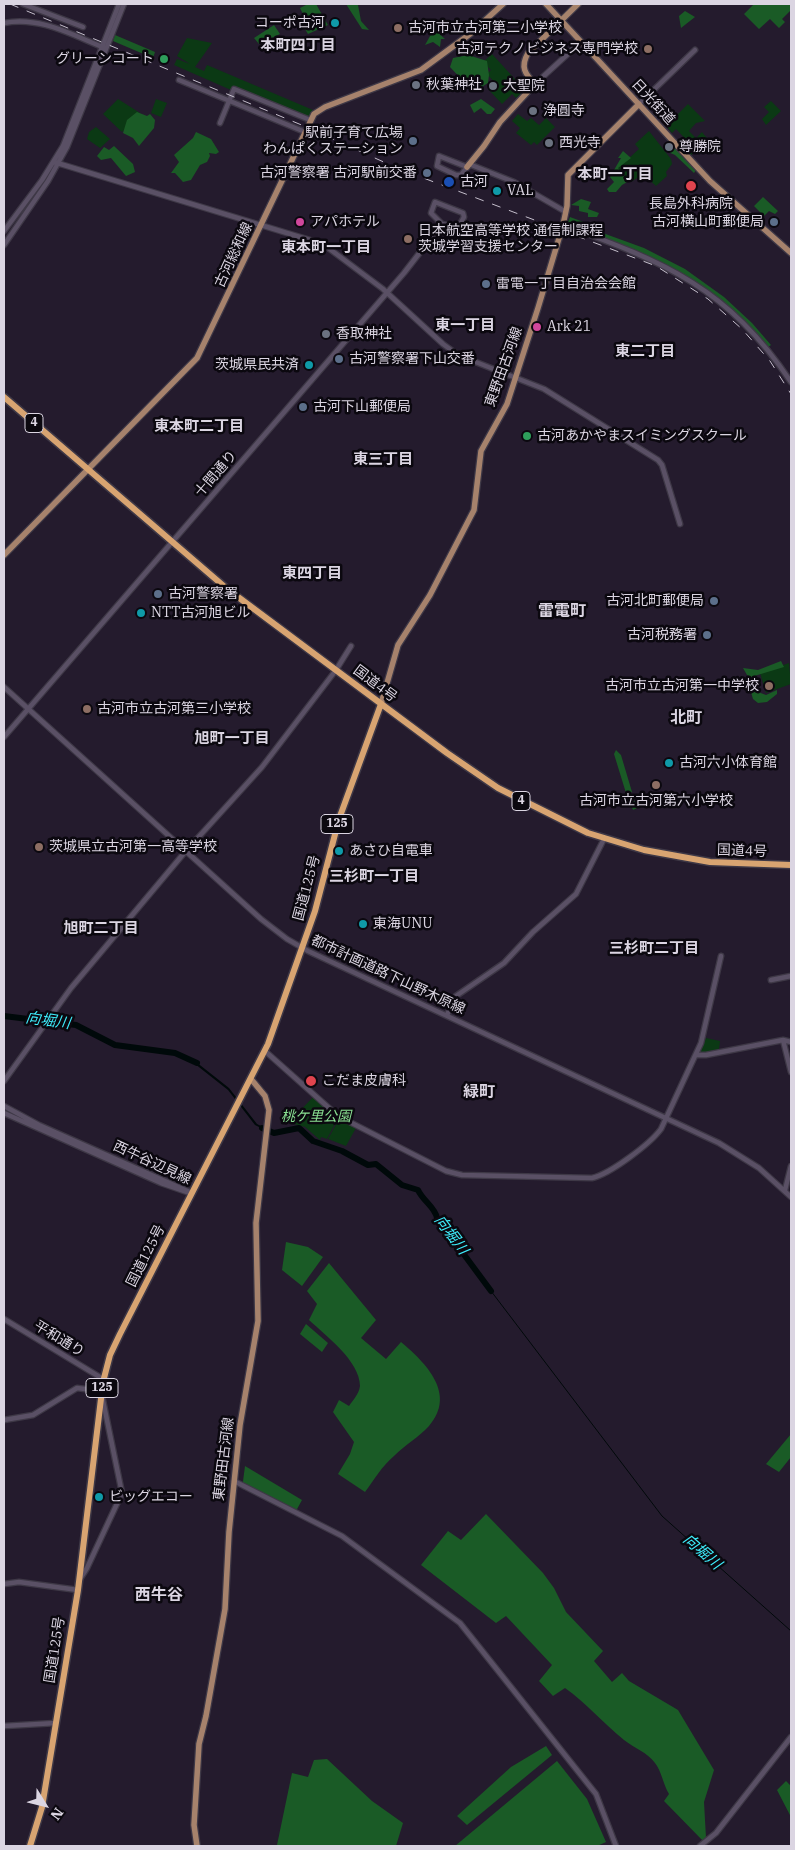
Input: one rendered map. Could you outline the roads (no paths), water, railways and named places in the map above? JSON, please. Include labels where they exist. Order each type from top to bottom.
[{"type":"highway","name":"国道4号","points":[[4,397],[226,588],[381,704],[498,788],[561,821],[604,839],[689,860],[733,864],[791,865]]},
{"type":"highway","name":"国道125号","points":[[30,1846],[40,1814],[78,1590],[104,1379],[120,1334],[265,1051],[315,911],[339,819],[381,704]]},
{"type":"main road","points":[[310,120],[317,111],[325,107],[428,66],[470,34],[504,4]]},
{"type":"main road","name":"日光街道","points":[[546,4],[727,198],[791,253]]},
{"type":"main road","points":[[468,165],[500,122],[535,84],[524,71],[524,62],[532,50],[578,4]]},
{"type":"main road","name":"東野田古河線","points":[[381,704],[398,645],[430,595],[470,520],[476,501],[482,451],[507,404],[563,225],[566,212],[568,175],[638,104]]},
{"type":"main road","name":"古河総和線","points":[[4,555],[197,358],[261,227],[310,120]]},
{"type":"main road","name":"東野田古河線","points":[[197,1846],[194,1825],[199,1744],[206,1716],[225,1609],[240,1425],[258,1321],[256,1223],[268,1123],[268,1101],[251,1079]]},
{"type":"street","points":[[23,4],[83,27]]},
{"type":"street","points":[[105,48],[120,4]]},
{"type":"street","points":[[4,245],[57,162],[124,4]]},
{"type":"street","points":[[4,24],[24,21],[46,24],[105,48]]},
{"type":"street","points":[[535,84],[581,42]]},
{"type":"street","points":[[638,104],[695,50]]},
{"type":"street","points":[[179,80],[305,132]]},
{"type":"street","points":[[220,123],[234,89],[310,120]]},
{"type":"street","points":[[468,165],[458,175],[438,168],[436,164],[439,156],[468,165],[514,182],[566,212]]},
{"type":"street","points":[[57,162],[261,227],[323,244],[387,292],[453,352],[472,362],[544,389],[658,460],[662,465],[680,524]]},
{"type":"street","points":[[4,231],[57,162]]},
{"type":"street","points":[[436,202],[464,214],[457,228],[442,224],[430,212],[436,202]]},
{"type":"street","name":"十間通り","points":[[4,737],[387,292],[433,238],[442,224]]},
{"type":"street","points":[[563,225],[653,259],[701,287],[750,329],[791,382]]},
{"type":"street","points":[[4,1081],[49,1016],[185,852],[262,767],[336,670],[351,646]]},
{"type":"street","name":"都市計画道路下山野木原線","points":[[4,687],[269,926],[302,948],[687,1127],[747,1159],[791,1197]]},
{"type":"street","points":[[447,1015],[456,996],[504,963],[533,932],[576,894],[604,839]]},
{"type":"street","points":[[265,1051],[338,1116],[432,1165],[457,1174],[581,1179],[599,1177],[653,1138],[667,1118],[696,1055],[707,1023],[721,956]]},
{"type":"street","points":[[771,980],[791,976]]},
{"type":"street","points":[[696,1055],[706,1055],[783,1040],[791,1042]]},
{"type":"street","points":[[783,1040],[791,1072]]},
{"type":"street","name":"西牛谷辺見線","points":[[4,1106],[39,1125],[192,1193]]},
{"type":"street","name":"西牛谷辺見線","points":[[4,1113],[161,1183],[192,1193]]},
{"type":"street","points":[[785,1190],[791,1166]]},
{"type":"street","name":"平和通り","points":[[4,1319],[104,1379]]},
{"type":"street","points":[[4,1420],[33,1415],[77,1388],[102,1391],[122,1492],[87,1568],[79,1580]]},
{"type":"street","points":[[234,1481],[342,1536],[460,1623],[596,1794],[616,1846]]},
{"type":"street","points":[[4,1584],[19,1582],[78,1590]]},
{"type":"street","points":[[4,1726],[56,1723]]},
{"type":"street","points":[[700,1846],[716,1833],[791,1737]]},
{"type":"waterway","name":"向堀川","points":[[4,1016],[76,1025],[115,1045],[175,1053],[197,1063]]},
{"type":"waterway","name":"向堀川","points":[[262,1128],[274,1133],[299,1128],[313,1141],[342,1151],[368,1165],[376,1164],[402,1185],[418,1190],[491,1291]]},
{"type":"waterway","name":"向堀川","points":[[491,1291],[662,1516],[791,1631]]},
{"type":"railway","points":[[10,4],[304,126],[397,168],[656,266],[708,299],[742,329],[770,361],[791,394]]},
{"type":"place","name":"コーポ古河","points":[[335,23]]},
{"type":"place","name":"古河市立古河第二小学校","points":[[398,28]]},
{"type":"place","name":"古河テクノビジネス専門学校","points":[[648,49]]},
{"type":"place","name":"グリーンコート","points":[[164,59]]},
{"type":"place","name":"秋葉神社","points":[[416,85]]},
{"type":"place","name":"大聖院","points":[[493,86]]},
{"type":"place","name":"浄圓寺","points":[[533,111]]},
{"type":"place","name":"駅前子育て広場 わんぱくステーション","points":[[413,141]]},
{"type":"place","name":"西光寺","points":[[549,143]]},
{"type":"place","name":"尊勝院","points":[[669,147]]},
{"type":"place","name":"古河警察署 古河駅前交番","points":[[427,173]]},
{"type":"place","name":"古河","points":[[449,182]]},
{"type":"place","name":"長島外科病院","points":[[691,186]]},
{"type":"place","name":"VAL","points":[[497,191]]},
{"type":"place","name":"アパホテル","points":[[300,222]]},
{"type":"place","name":"古河横山町郵便局","points":[[774,222]]},
{"type":"place","name":"日本航空高等学校 通信制課程 茨城学習支援センター","points":[[408,239]]},
{"type":"place","name":"雷電一丁目自治会会館","points":[[486,284]]},
{"type":"place","name":"Ark 21","points":[[537,327]]},
{"type":"place","name":"香取神社","points":[[326,334]]},
{"type":"place","name":"古河警察署下山交番","points":[[339,359]]},
{"type":"place","name":"茨城県民共済","points":[[309,365]]},
{"type":"place","name":"古河下山郵便局","points":[[303,407]]},
{"type":"place","name":"古河あかやまスイミングスクール","points":[[527,436]]},
{"type":"place","name":"古河警察署","points":[[158,594]]},
{"type":"place","name":"古河北町郵便局","points":[[714,601]]},
{"type":"place","name":"NTT古河旭ビル","points":[[141,613]]},
{"type":"place","name":"古河税務署","points":[[707,635]]},
{"type":"place","name":"古河市立古河第一中学校","points":[[769,686]]},
{"type":"place","name":"古河市立古河第三小学校","points":[[87,709]]},
{"type":"place","name":"古河六小体育館","points":[[669,763]]},
{"type":"place","name":"古河市立古河第六小学校","points":[[656,785]]},
{"type":"place","name":"茨城県立古河第一高等学校","points":[[39,847]]},
{"type":"place","name":"あさひ自電車","points":[[339,851]]},
{"type":"place","name":"東海UNU","points":[[363,924]]},
{"type":"place","name":"こだま皮膚科","points":[[311,1081]]},
{"type":"place","name":"ビッグエコー","points":[[99,1497]]},
{"type":"district","name":"本町四丁目","points":[[298,46]]},
{"type":"district","name":"本町一丁目","points":[[615,175]]},
{"type":"district","name":"東本町一丁目","points":[[326,248]]},
{"type":"district","name":"東一丁目","points":[[465,326]]},
{"type":"district","name":"東二丁目","points":[[645,352]]},
{"type":"district","name":"東本町二丁目","points":[[199,427]]},
{"type":"district","name":"東三丁目","points":[[383,460]]},
{"type":"district","name":"東四丁目","points":[[312,574]]},
{"type":"district","name":"雷電町","points":[[562,611]]},
{"type":"district","name":"北町","points":[[686,718]]},
{"type":"district","name":"旭町一丁目","points":[[232,739]]},
{"type":"district","name":"三杉町一丁目","points":[[374,877]]},
{"type":"district","name":"旭町二丁目","points":[[101,929]]},
{"type":"district","name":"三杉町二丁目","points":[[654,949]]},
{"type":"district","name":"緑町","points":[[479,1092]]},
{"type":"district","name":"西牛谷","points":[[159,1595]]},
{"type":"park label","name":"桃ケ里公園","points":[[316,1117]]}]
